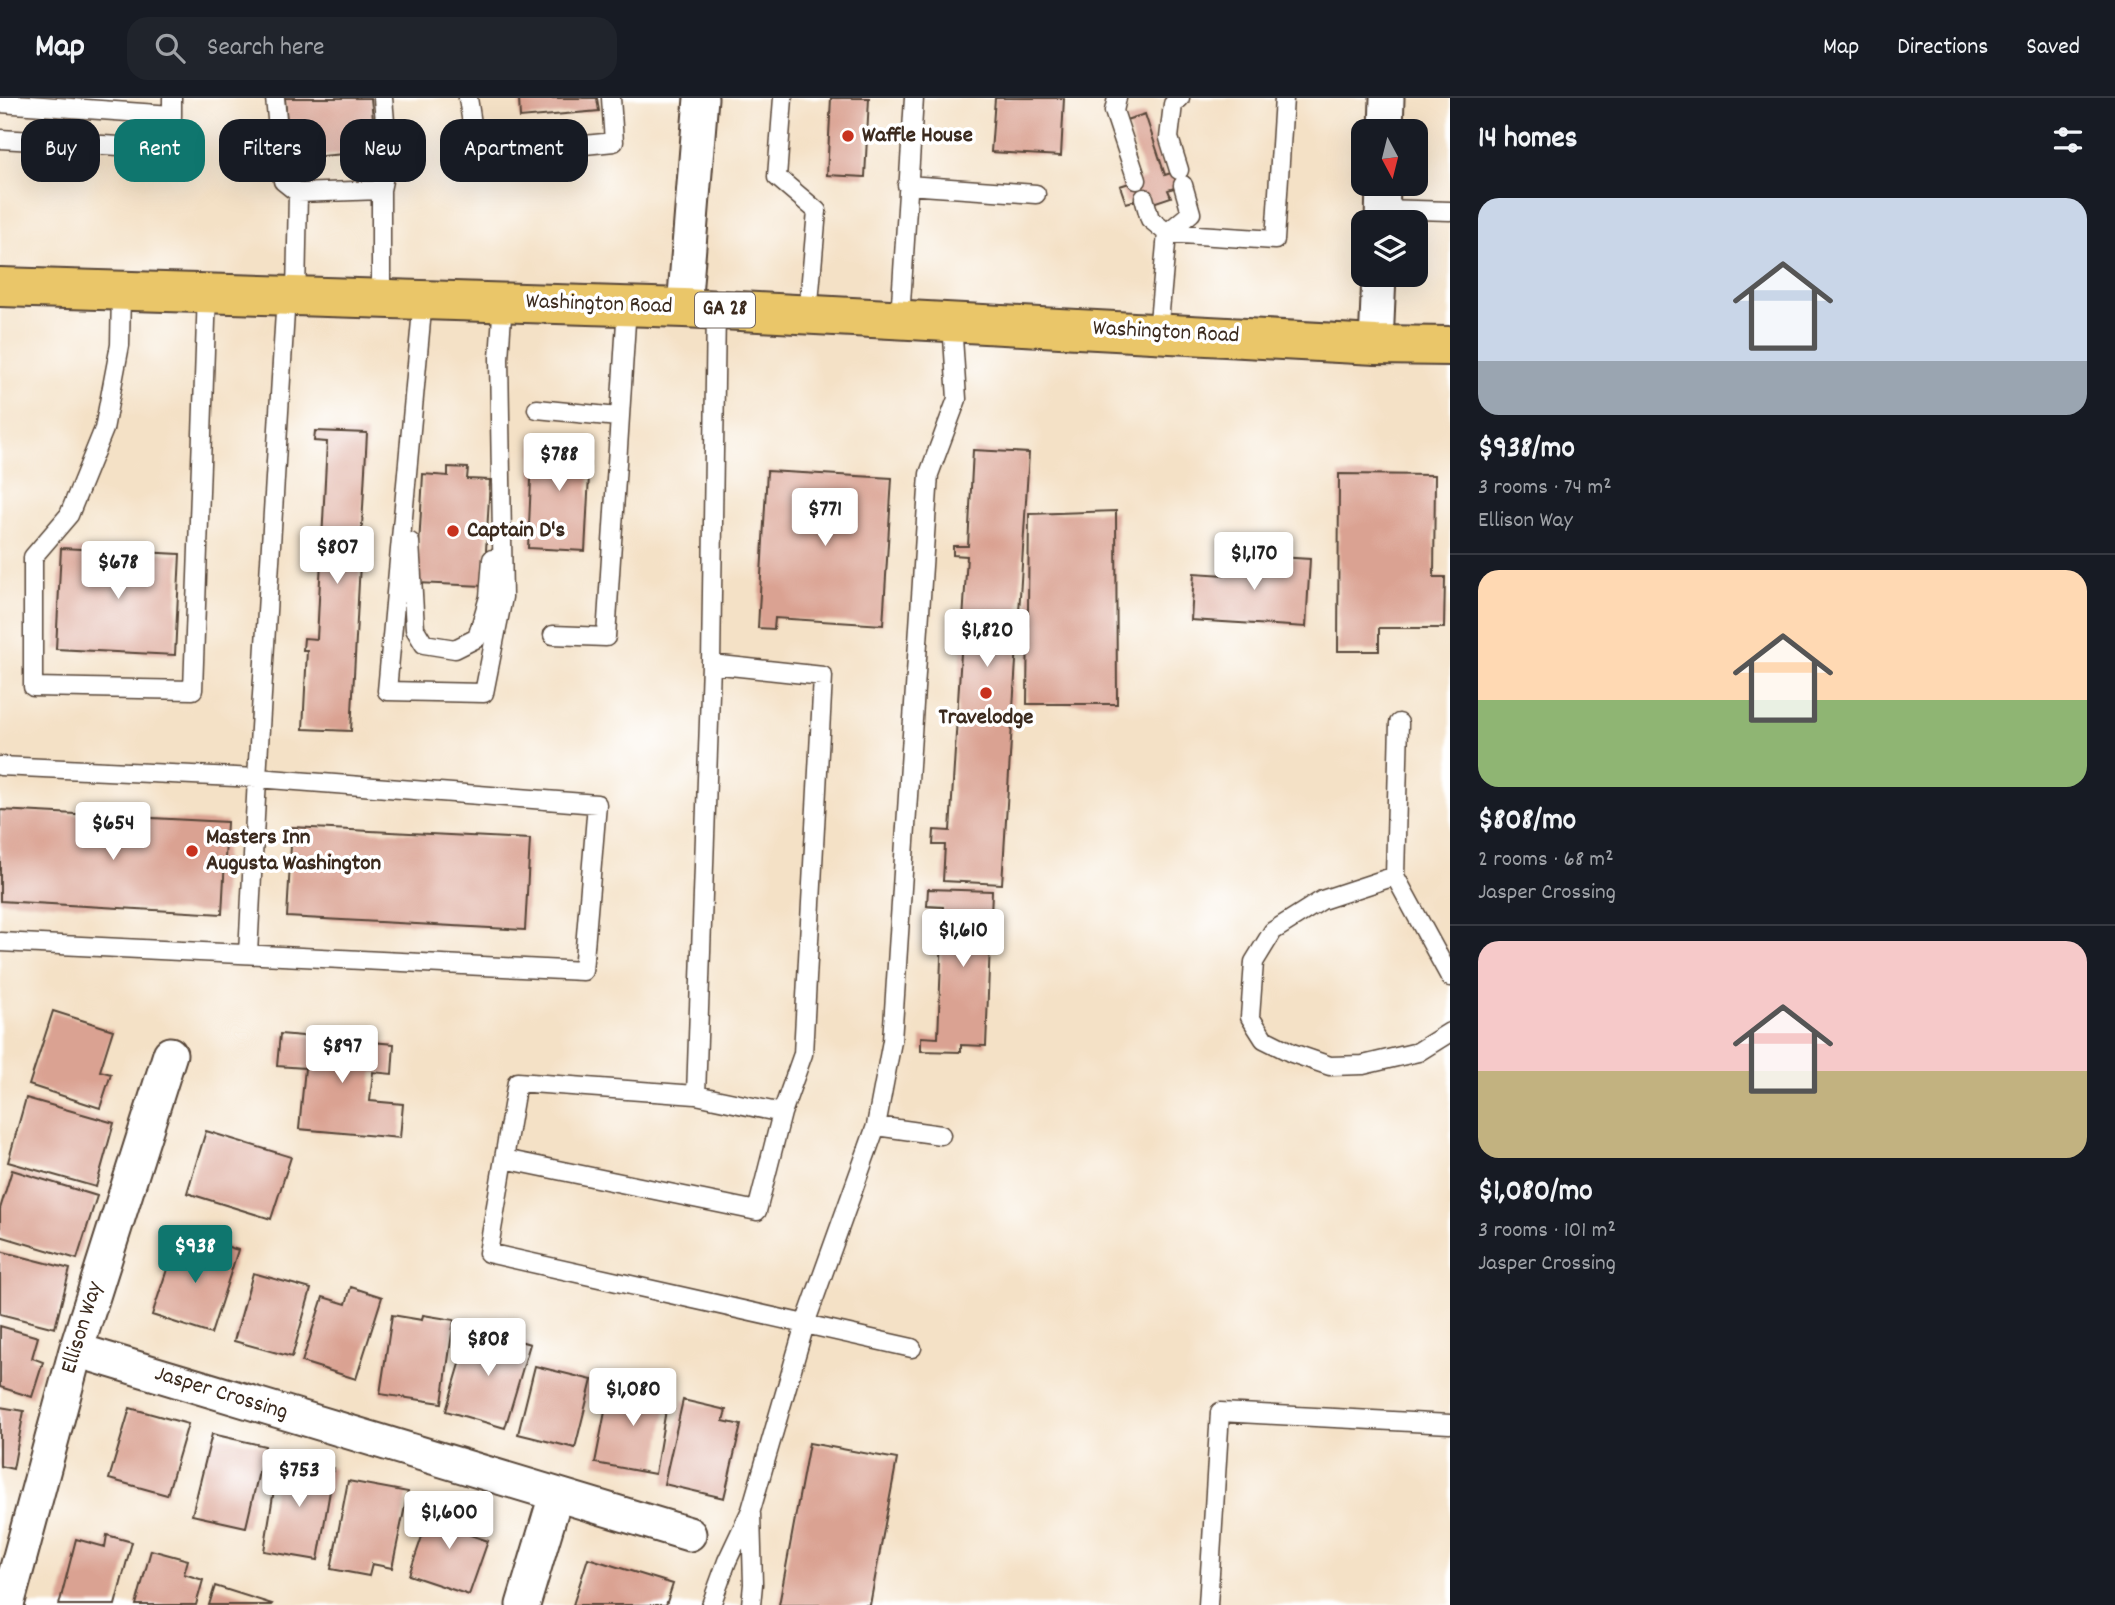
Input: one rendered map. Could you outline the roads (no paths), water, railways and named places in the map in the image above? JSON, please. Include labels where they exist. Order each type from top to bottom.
[{"type":"main road","name":"Washington Road","points":[[0,287],[700,308],[1376,345],[1450,346]]},
{"type":"street","points":[[700,308],[701,98]]},
{"type":"street","points":[[1386,119],[1387,98]]},
{"type":"street","points":[[1376,345],[1378,287]]},
{"type":"street","name":"Ellison Way","points":[[7,1605],[76,1350],[170,1054]]},
{"type":"street","name":"Jasper Crossing","points":[[76,1350],[689,1534]]},
{"type":"street","points":[[523,1605],[556,1495]]},
{"type":"lane","points":[[275,98],[283,181],[298,193],[381,190]]},
{"type":"lane","points":[[381,299],[381,190],[388,157],[383,98]]},
{"type":"lane","points":[[468,98],[477,156],[614,142],[611,98]]},
{"type":"lane","points":[[783,98],[777,177],[817,211],[808,314]]},
{"type":"lane","points":[[900,319],[914,98]]},
{"type":"lane","points":[[1117,98],[1114,111],[1137,180]]},
{"type":"lane","points":[[1158,333],[1167,233],[1191,213],[1169,138],[1173,104],[1180,98]]},
{"type":"lane","points":[[1144,198],[1150,219],[1167,233],[1275,240],[1284,98]]},
{"type":"lane","points":[[0,103],[172,107],[171,149],[0,139]]},
{"type":"lane","points":[[907,185],[1036,194]]},
{"type":"lane","points":[[248,954],[257,778],[298,193]]},
{"type":"lane","points":[[1382,205],[1450,211]]},
{"type":"lane","points":[[121,291],[120,345],[104,429],[69,515],[33,557],[33,687],[193,690],[207,293]]},
{"type":"lane","points":[[423,299],[387,691],[484,693],[503,597],[499,358],[503,302]]},
{"type":"lane","points":[[553,635],[606,637],[627,306]]},
{"type":"lane","points":[[696,1095],[711,664],[700,308]]},
{"type":"lane","points":[[711,1605],[727,1561],[751,1510],[805,1324],[876,1126],[892,1041],[929,474],[957,399],[952,322]]},
{"type":"lane","points":[[537,409],[618,417]]},
{"type":"lane","points":[[406,490],[415,629],[424,644],[455,649],[477,638],[489,597],[494,535],[502,514]]},
{"type":"lane","points":[[504,1159],[757,1211],[782,1113],[803,1054],[823,677],[711,664]]},
{"type":"lane","points":[[1399,723],[1395,876],[1450,977]]},
{"type":"lane","points":[[0,766],[257,778],[597,804],[583,971],[0,942]]},
{"type":"lane","points":[[1395,876],[1322,900],[1273,931],[1254,962],[1250,1017],[1265,1039],[1293,1053],[1330,1066],[1363,1065],[1418,1052],[1450,1032]]},
{"type":"lane","points":[[782,1113],[696,1095],[517,1082],[488,1253],[912,1348]]},
{"type":"lane","points":[[876,1126],[941,1135]]},
{"type":"lane","points":[[1208,1605],[1220,1412],[1450,1424]]},
{"type":"lane","points":[[751,1510],[751,1605]]},
{"type":"place","name":"Waffle House","points":[[848,136]]},
{"type":"place","name":"Captain D's","points":[[453,531]]},
{"type":"place","name":"Travelodge","points":[[986,693]]},
{"type":"place","name":"Masters Inn Augusta Washington","points":[[192,851]]}]
